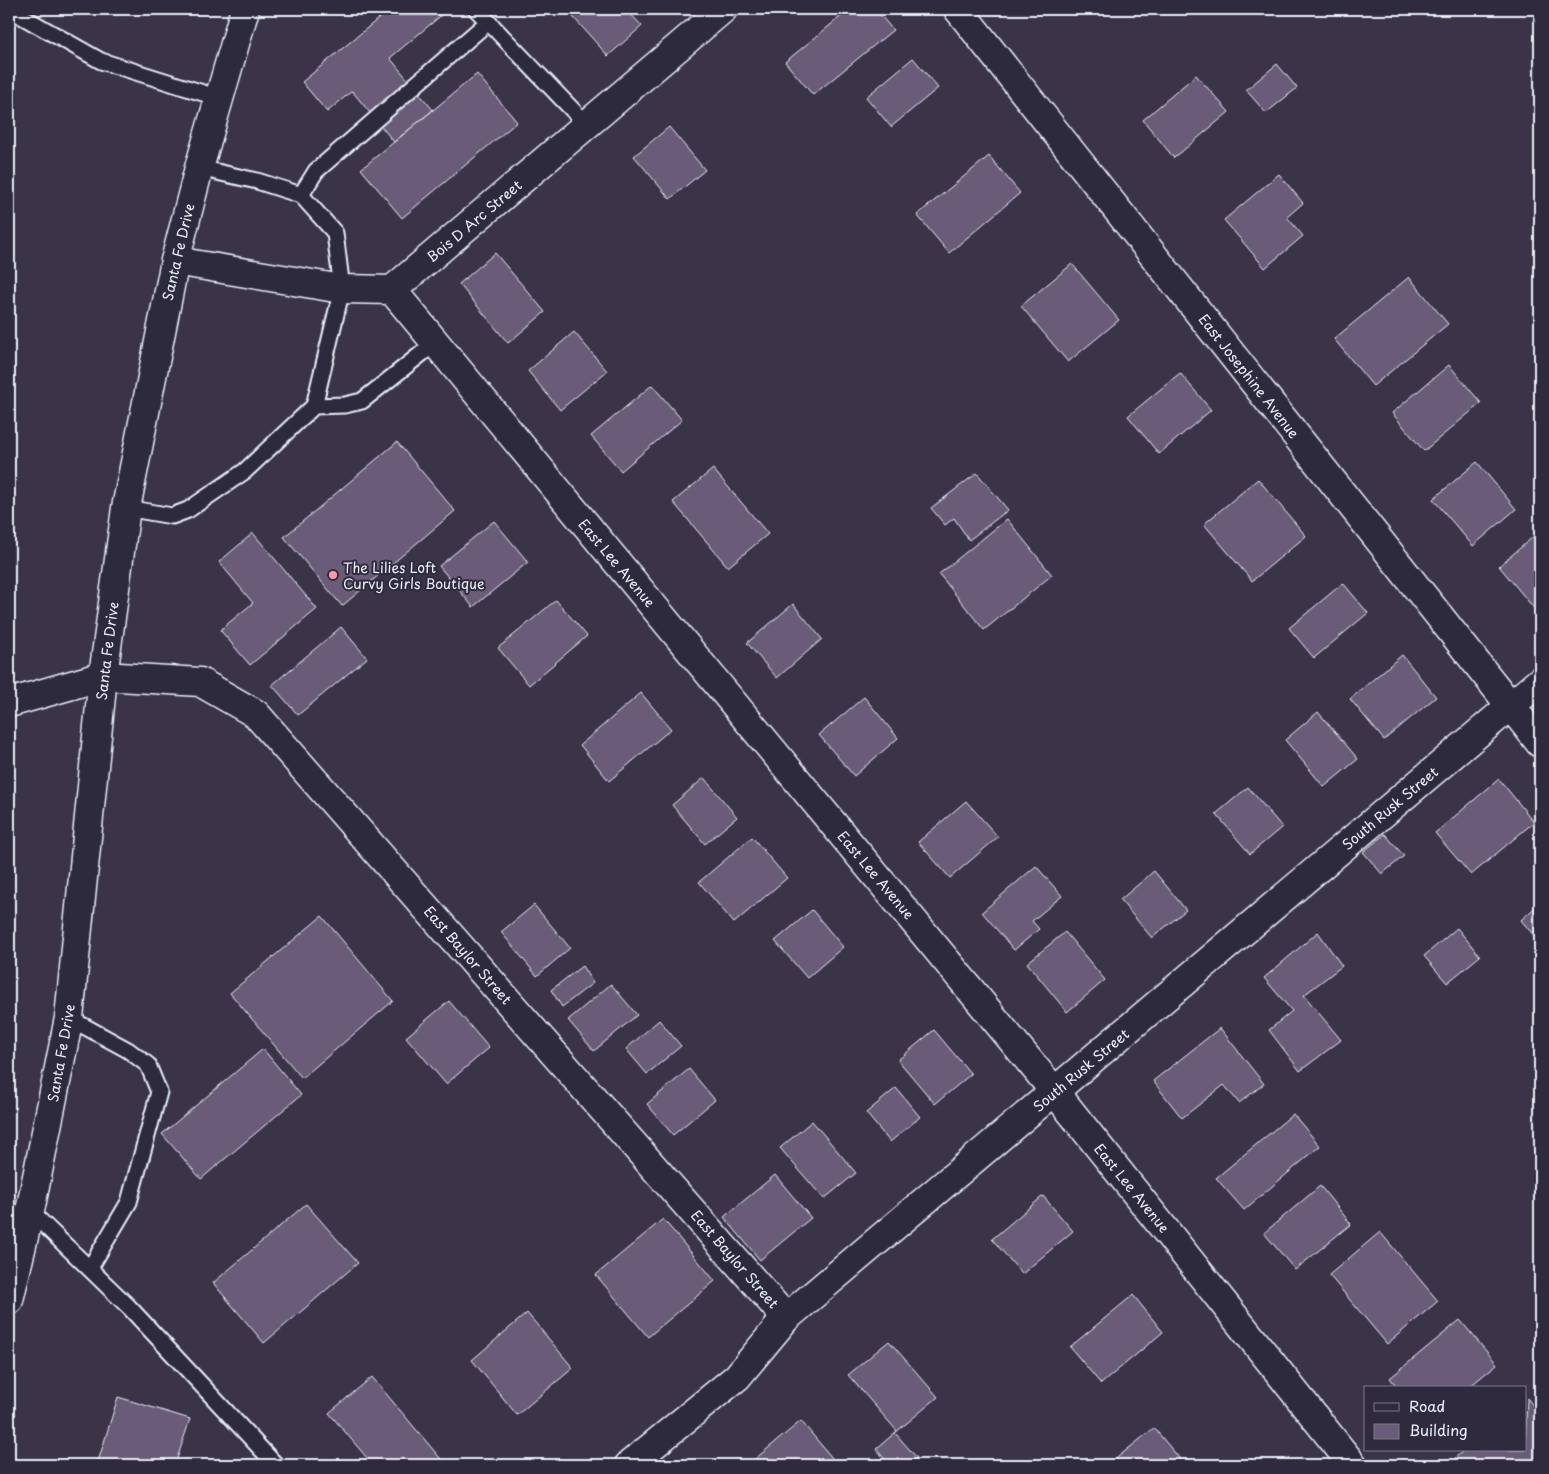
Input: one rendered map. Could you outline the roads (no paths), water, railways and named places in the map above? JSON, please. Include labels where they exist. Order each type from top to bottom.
[{"type":"street","name":"Santa Fe Drive","points":[[9,1300],[30,1211],[69,1018],[103,676],[126,508],[174,261],[245,9]]},
{"type":"street","name":"Bois D Arc Street","points":[[392,290],[723,9]]},
{"type":"street","name":"East Josephine Avenue","points":[[958,9],[1540,743]]},
{"type":"street","points":[[174,261],[342,289],[392,290]]},
{"type":"street","name":"East Lee Avenue","points":[[392,290],[1055,1092],[1353,1465]]},
{"type":"street","points":[[9,703],[103,676]]},
{"type":"street","name":"East Baylor Street","points":[[103,676],[200,682],[256,714],[786,1318]]},
{"type":"street","name":"South Rusk Street","points":[[629,1465],[737,1377],[786,1318],[1540,681]]},
{"type":"lane","points":[[10,9],[101,61],[219,98]]},
{"type":"lane","points":[[476,9],[586,124]]},
{"type":"lane","points":[[301,195],[316,171],[488,22]]},
{"type":"lane","points":[[126,508],[172,516],[188,510],[245,470],[314,406],[342,289],[335,233],[301,195],[258,181],[199,168]]},
{"type":"lane","points":[[314,406],[346,405],[362,401],[436,343]]},
{"type":"lane","points":[[69,1018],[128,1050],[148,1065],[159,1092],[129,1202],[90,1268]]},
{"type":"lane","points":[[30,1211],[90,1268],[276,1465]]},
{"type":"place","name":"The Lilies Loft Curvy Girls Boutique","points":[[333,575]]}]
